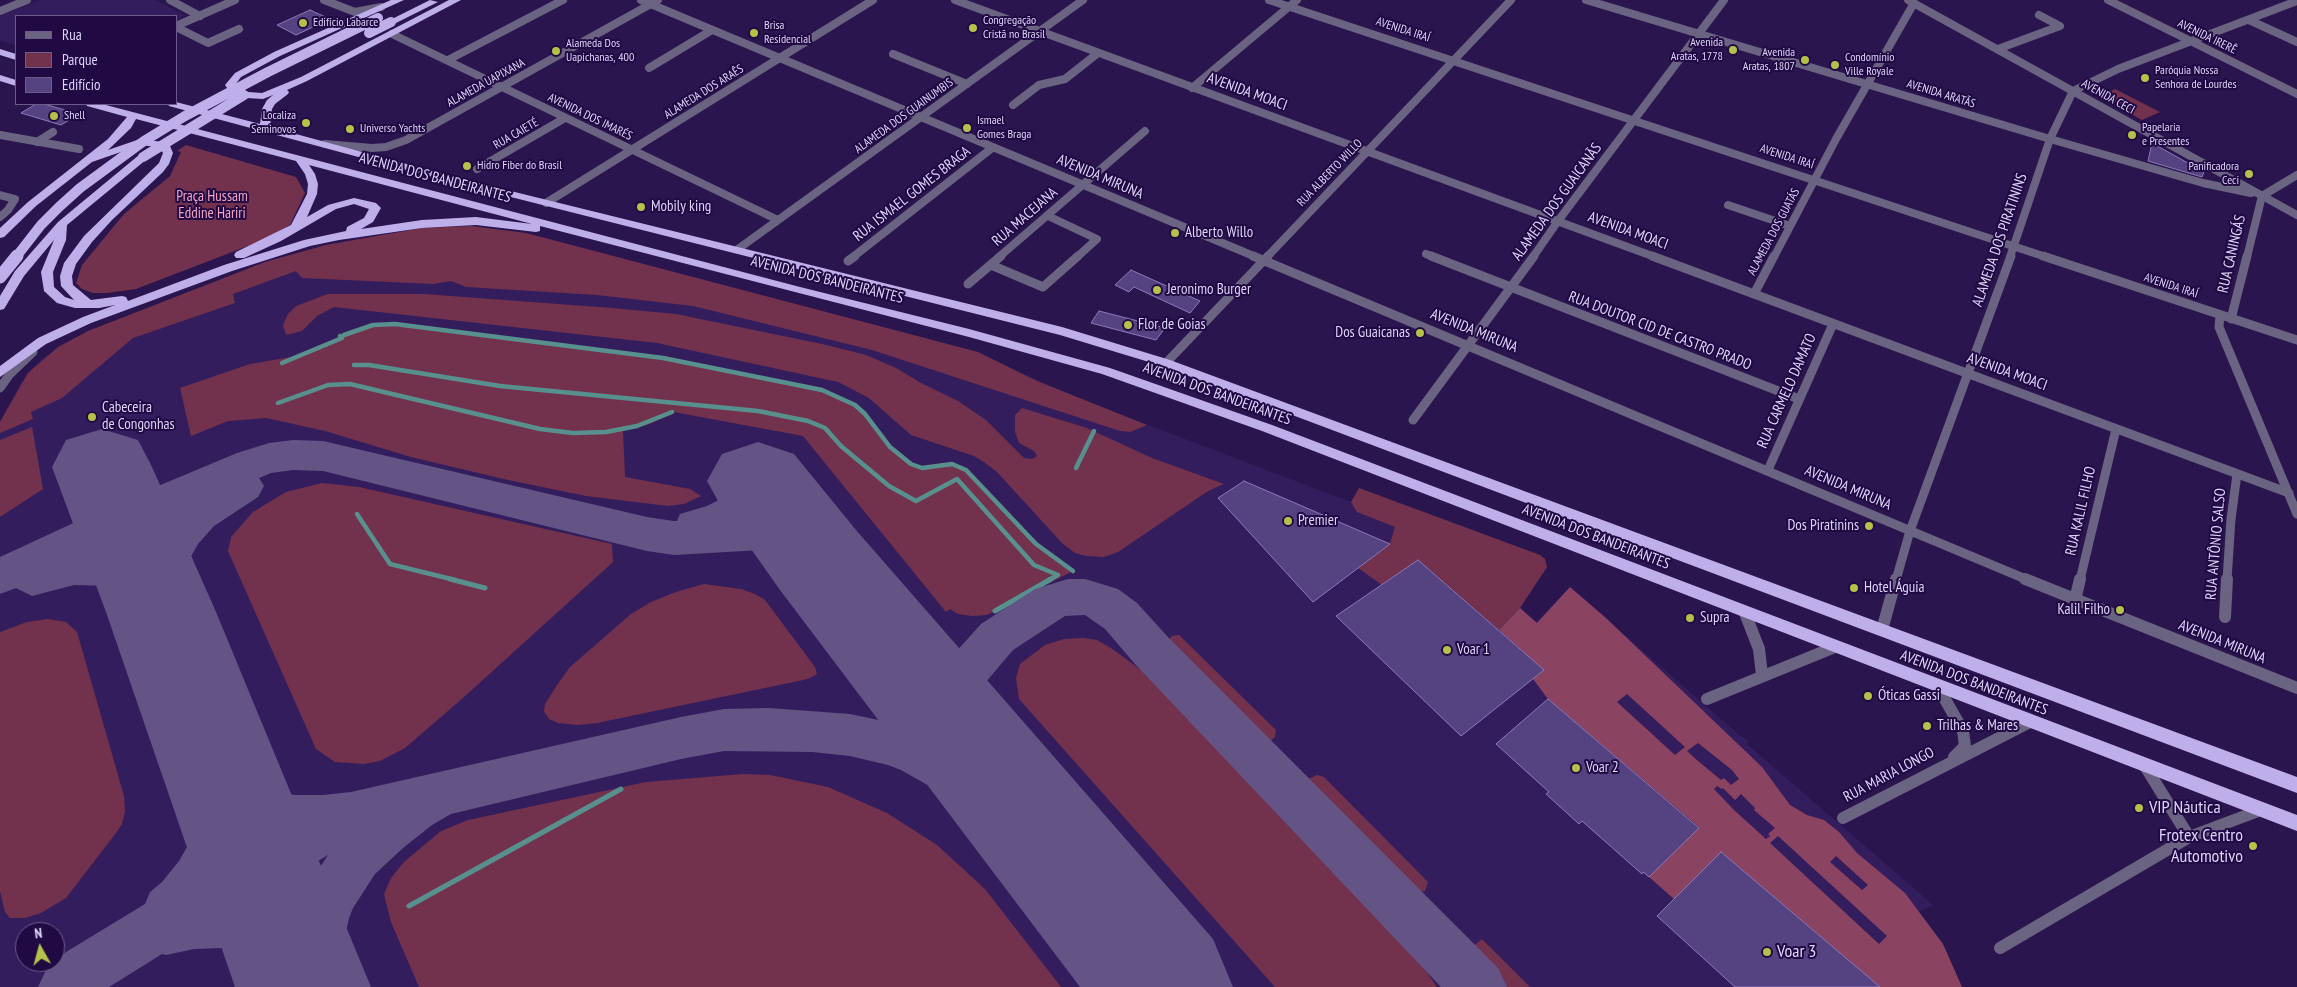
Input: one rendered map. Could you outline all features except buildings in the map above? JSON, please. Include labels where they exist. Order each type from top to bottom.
[{"type":"highway","points":[[398,0],[277,54],[238,75],[230,85],[239,92],[256,97],[304,79],[456,0]]},
{"type":"highway","points":[[0,277],[41,225],[59,207],[86,184],[144,141],[185,116],[260,76],[417,0]]},
{"type":"highway","points":[[0,306],[19,274],[62,224],[143,157],[200,120],[257,87],[437,0]]},
{"type":"highway","points":[[0,52],[15,57]]},
{"type":"highway","points":[[0,78],[15,82]]},
{"type":"highway","points":[[265,128],[265,116],[271,102],[304,79]]},
{"type":"highway","name":"AVENIDA DOS BANDEIRANTES","points":[[94,105],[969,333],[1106,371],[1233,415],[1745,613],[2297,823]]},
{"type":"highway","name":"AVENIDA DOS BANDEIRANTES","points":[[177,105],[314,143],[546,203],[738,249],[1062,331],[1166,363],[2297,785]]},
{"type":"highway","points":[[0,234],[32,204],[120,134],[133,116]]},
{"type":"highway","points":[[88,160],[140,142],[159,144],[166,148],[168,153],[167,159],[159,170],[102,225],[70,264],[66,276],[67,286],[74,294],[90,304]]},
{"type":"highway","points":[[296,227],[312,194],[313,184],[310,174],[299,158]]},
{"type":"highway","points":[[62,224],[61,234],[47,272],[48,288],[61,300],[75,304],[122,300],[138,295],[254,249],[319,213],[342,204],[354,202],[372,204],[375,208],[369,220],[339,236]]},
{"type":"highway","points":[[0,373],[42,341],[87,320],[272,253],[339,236],[422,224],[476,222],[533,228],[560,227]]},
{"type":"street","points":[[7,0],[16,5]]},
{"type":"street","points":[[0,11],[27,0]]},
{"type":"street","points":[[170,0],[200,16]]},
{"type":"street","points":[[178,26],[235,0]]},
{"type":"street","points":[[324,0],[355,12],[384,7]]},
{"type":"street","points":[[448,60],[563,0]]},
{"type":"street","name":"AVENIDA MIRUNA","points":[[641,0],[921,119],[1261,261],[1467,344],[2075,600],[2297,688]]},
{"type":"street","name":"ALAMEDA UAPIXANA","points":[[314,143],[372,148],[396,144],[658,0]]},
{"type":"street","name":"ALAMEDA DOS ARAÊS","points":[[546,203],[873,0]]},
{"type":"street","name":"AVENIDA MOACI","points":[[955,0],[1558,221],[2289,493]]},
{"type":"street","name":"ALAMEDA DOS GUAINUMBIS","points":[[738,249],[921,119],[1083,0]]},
{"type":"street","name":"AVENIDA IRAÍ","points":[[1270,0],[2297,340]]},
{"type":"street","points":[[1192,88],[1297,0]]},
{"type":"street","name":"RUA ALBERTO WILLO","points":[[1166,363],[1511,0]]},
{"type":"street","name":"AVENIDA ARATÃS","points":[[1586,0],[2050,139],[2203,183],[2262,196]]},
{"type":"street","name":"ALAMEDA DOS GUAICANÃS","points":[[1413,420],[1467,344],[1512,288],[1558,221],[1724,0]]},
{"type":"street","name":"AVENIDA IRERÊ","points":[[2108,0],[2297,94]]},
{"type":"street","name":"AVENIDA CECI","points":[[1914,1],[2297,215]]},
{"type":"street","name":"ALAMEDA DOS GUATÁS","points":[[1754,294],[1914,1]]},
{"type":"street","points":[[2073,91],[2118,69],[2297,1]]},
{"type":"street","points":[[1998,49],[2060,26],[2039,15]]},
{"type":"street","points":[[2249,20],[2297,42]]},
{"type":"street","points":[[178,28],[208,43],[239,29]]},
{"type":"street","points":[[649,68],[712,30]]},
{"type":"street","name":"AVENIDA DOS IMARÉS","points":[[392,34],[778,220]]},
{"type":"street","points":[[1013,106],[1041,84],[1065,79],[1098,53]]},
{"type":"street","points":[[893,54],[967,84]]},
{"type":"street","name":"ALAMEDA DOS PIRATININS","points":[[1882,630],[1910,531],[2014,247],[2050,139],[2073,91]]},
{"type":"street","name":"RUA CAIETÉ","points":[[477,169],[566,118]]},
{"type":"street","name":"RUA MACEJANA","points":[[968,284],[1145,131]]},
{"type":"street","points":[[37,142],[53,132]]},
{"type":"street","points":[[0,135],[79,149]]},
{"type":"street","name":"RUA ISMAEL GOMES BRAGA","points":[[848,261],[992,148]]},
{"type":"street","points":[[2262,196],[2297,175]]},
{"type":"street","points":[[0,195],[15,199],[8,210],[0,217]]},
{"type":"street","name":"RUA CANINGÁS","points":[[2231,319],[2262,196]]},
{"type":"street","points":[[1728,205],[1790,226]]},
{"type":"street","points":[[991,265],[1036,286],[1044,287],[1097,239],[1048,216]]},
{"type":"street","name":"RUA DOUTOR CID DE CASTRO PRADO","points":[[1426,254],[1799,399]]},
{"type":"street","points":[[2220,315],[2219,327],[2297,514]]},
{"type":"street","points":[[0,388],[26,358],[52,339],[87,320]]},
{"type":"street","name":"RUA CARMELO DAMATO","points":[[1768,470],[1833,324]]},
{"type":"street","name":"RUA KALIL FILHO","points":[[2075,600],[2116,429]]},
{"type":"street","name":"RUA ANTÔNIO SALSO","points":[[2225,617],[2231,519],[2237,474]]},
{"type":"street","points":[[1745,613],[1760,650],[1762,675]]},
{"type":"street","points":[[1707,699],[1762,675],[1835,647]]},
{"type":"street","name":"RUA MARIA LONGO","points":[[1938,686],[1963,731],[1965,746],[1950,761]]},
{"type":"street","name":"RUA MARIA LONGO","points":[[1843,818],[1950,761],[2030,722]]},
{"type":"street","points":[[2145,766],[2189,837]]},
{"type":"street","points":[[2000,948],[2189,837],[2261,810]]},
{"type":"shaded area","points":[[40,0],[155,0],[184,15],[178,20],[178,15],[15,15],[15,45],[0,41],[0,16]]},
{"type":"shaded area","points":[[471,226],[526,233],[978,352],[1009,368],[1093,404],[1351,502],[1359,488],[1540,555],[1545,559],[1547,567],[1520,607],[1536,622],[1570,587],[1739,735],[1749,741],[1747,744],[1933,905],[1901,921],[1929,987],[0,987],[0,422],[28,373],[42,359],[75,338],[265,262],[326,245],[385,234]]},
{"type":"shaded area","points":[[1570,587],[1606,618],[1762,767],[1790,805],[1807,815],[1824,820],[1839,832],[1857,853],[1905,893],[1943,944],[1962,987],[1880,987],[1721,852],[1674,899],[1649,877],[1699,827],[1548,699],[1533,679],[1544,670],[1499,630],[1520,608],[1537,623]],"holes":[[[1627,694],[1685,747],[1675,755],[1617,702]],[[1698,743],[1732,770],[1739,779],[1731,785],[1724,778],[1721,780],[1687,751]],[[1717,786],[1723,788],[1735,800],[1741,794],[1755,808],[1754,810],[1775,828],[1768,834],[1770,836],[1766,839],[1714,789]],[[1778,836],[1887,936],[1879,944],[1770,843]],[[1836,856],[1868,885],[1862,890],[1830,862]]]},
{"type":"green space","points":[[2115,89],[2160,112],[2142,120],[2098,96]]},
{"type":"green space","name":"Praça Hussam Eddine Hariri","points":[[186,145],[296,177],[305,193],[290,225],[266,239],[136,289],[93,293],[82,289],[76,283],[82,265],[124,214],[170,176],[181,152],[177,151]]},
{"type":"green space","points":[[471,226],[526,233],[978,352],[1037,381],[1147,425],[1130,432],[1120,431],[872,350],[693,306],[597,295],[466,287],[451,281],[434,284],[302,278],[296,271],[233,294],[235,303],[133,338],[62,398],[31,412],[33,419],[0,433],[0,422],[28,373],[58,347],[88,331],[265,262],[326,245],[422,228]]},
{"type":"green space","points":[[328,294],[424,294],[676,314],[822,344],[866,355],[896,368],[958,401],[986,420],[1024,458],[1032,459],[1037,456],[1034,451],[1019,443],[1015,432],[1015,415],[1022,408],[1087,428],[1152,458],[1224,484],[1208,491],[1118,552],[1104,557],[1086,556],[1075,553],[1062,543],[997,472],[984,462],[974,456],[911,435],[869,398],[838,382],[657,343],[334,307],[317,316],[302,331],[286,335],[283,325],[288,314],[296,306]]},
{"type":"green space","points":[[373,325],[394,325],[662,358],[821,391],[854,406],[864,415],[889,447],[910,464],[921,469],[952,465],[965,470],[1035,544],[1071,572],[987,615],[972,616],[958,614],[950,609],[946,612],[803,436],[674,412],[650,424],[623,431],[625,477],[690,489],[701,496],[684,504],[668,506],[586,496],[508,480],[411,457],[325,431],[266,418],[228,421],[191,436],[180,388],[250,364],[291,357]]},
{"type":"green space","points":[[32,427],[43,489],[0,517],[0,440]]},
{"type":"green space","points":[[322,483],[359,487],[612,544],[613,562],[405,748],[380,761],[364,764],[335,762],[316,749],[228,551],[231,537],[253,512],[286,492]]},
{"type":"green space","points":[[1359,488],[1540,555],[1545,559],[1547,567],[1520,608],[1499,630],[1418,560],[1382,585],[1358,568],[1390,544],[1395,527],[1357,512],[1351,502]]},
{"type":"green space","points":[[704,584],[741,589],[765,600],[815,667],[817,674],[808,679],[597,723],[578,725],[558,723],[549,719],[544,711],[545,704],[570,667],[631,614],[651,602]]},
{"type":"green space","points":[[48,619],[66,622],[77,632],[124,796],[125,811],[122,824],[116,833],[66,898],[41,913],[25,918],[10,918],[5,912],[0,891],[0,632],[27,622]]},
{"type":"green space","points":[[1179,635],[1276,730],[1275,737],[1268,743],[1257,741],[1168,652],[1167,643],[1172,636]]},
{"type":"green space","points":[[1084,638],[1097,640],[1114,650],[1182,701],[1262,778],[1391,920],[1437,987],[1275,987],[1019,699],[1016,678],[1020,664],[1045,645],[1064,639]]},
{"type":"green space","points":[[743,774],[770,775],[828,787],[887,813],[937,845],[985,889],[1061,987],[419,987],[391,922],[384,894],[391,878],[404,862],[441,831],[468,820],[646,782]]},
{"type":"green space","points":[[1317,775],[1324,777],[1428,882],[1425,891],[1413,893],[1401,885],[1307,790],[1306,780]]},
{"type":"green space","points":[[1482,939],[1530,987],[1496,987],[1473,963],[1470,949]]},
{"type":"waterway","points":[[344,335],[373,325],[395,324],[663,358],[822,390],[855,405],[865,414],[890,447],[911,464],[922,468],[952,464],[966,470],[1036,544],[1073,571]]},
{"type":"waterway","points":[[282,363],[342,338],[340,336]]},
{"type":"waterway","points":[[354,365],[369,365],[500,386],[758,411],[808,421],[825,428],[841,446],[889,486],[916,501],[957,479],[1034,565],[1058,575],[1049,580]]},
{"type":"waterway","points":[[278,403],[328,385],[350,384],[540,429],[573,433],[606,432],[637,426],[672,412]]},
{"type":"waterway","points":[[1076,468],[1094,431]]},
{"type":"waterway","points":[[357,514],[390,564],[455,580]]},
{"type":"waterway","points":[[450,579],[485,588]]},
{"type":"waterway","points":[[995,611],[1051,579]]},
{"type":"waterway","points":[[409,906],[621,789]]},
{"type":"taxiway","points":[[0,576],[123,519],[251,464],[269,458],[293,455],[323,456],[647,534],[674,538],[762,533],[791,543],[818,560]]},
{"type":"taxiway","points":[[161,612],[160,580],[163,567],[171,549],[183,532],[199,515],[219,500],[243,486]]},
{"type":"taxiway","points":[[695,526],[719,519],[768,493]]},
{"type":"taxiway","points":[[32,578],[74,568],[102,568],[117,570],[151,587]]},
{"type":"taxiway","points":[[968,744],[961,730],[959,695],[963,676],[978,657],[997,637],[1051,602],[1068,597],[1085,597],[1102,602],[1121,616],[1151,650],[1479,987]]},
{"type":"taxiway","points":[[441,794],[681,738],[724,730],[769,729],[812,731],[850,735],[888,744],[918,755],[993,796],[1041,835]]},
{"type":"taxiway","points":[[219,766],[230,785],[243,798],[264,811],[294,818],[323,819],[351,815],[441,794]]},
{"type":"taxiway","points":[[169,910],[181,900],[197,879],[210,856],[225,812],[227,785]]},
{"type":"taxiway","points":[[306,987],[323,915],[335,890],[357,857],[385,831],[414,809],[441,794]]},
{"type":"taxiway","points":[[66,987],[85,971],[129,943],[345,818]]},
{"type":"taxiway","points":[[166,929],[194,923],[223,922],[249,927],[265,934],[295,968]]},
{"type":"runway","points":[[102,467],[161,612],[303,987]]},
{"type":"runway","points":[[758,481],[818,560],[1165,987]]},
{"type":"place","name":"Edifício Labarce","points":[[303,23]]},
{"type":"place","name":"Congregação Cristã no Brasil","points":[[973,28]]},
{"type":"place","name":"Brisa Residencial","points":[[754,33]]},
{"type":"place","name":"Avenida Aratas, 1778","points":[[1733,50]]},
{"type":"place","name":"Alameda Dos Uapichanas, 400","points":[[556,51]]},
{"type":"place","name":"Avenida Aratas, 1807","points":[[1805,60]]},
{"type":"place","name":"Condomínio Ville Royale","points":[[1835,65]]},
{"type":"place","name":"Paróquia Nossa Senhora de Lourdes","points":[[2145,78]]},
{"type":"place","name":"Shell","points":[[54,116]]},
{"type":"place","name":"Localiza Seminovos","points":[[306,123]]},
{"type":"place","name":"Ismael Gomes Braga","points":[[967,128]]},
{"type":"place","name":"Universo Yachts","points":[[350,129]]},
{"type":"place","name":"Papelaria e Presentes","points":[[2132,135]]},
{"type":"place","name":"Hidro Fiber do Brasil","points":[[467,166]]},
{"type":"place","name":"Panificadora Ceci","points":[[2249,174]]},
{"type":"place","name":"Mobily king","points":[[641,207]]},
{"type":"place","name":"Alberto Willo","points":[[1175,233]]},
{"type":"place","name":"Jeronimo Burger","points":[[1157,290]]},
{"type":"place","name":"Flor de Goias","points":[[1128,325]]},
{"type":"place","name":"Dos Guaicanas","points":[[1420,333]]},
{"type":"place","name":"Cabeceira de Congonhas","points":[[92,417]]},
{"type":"place","name":"Premier","points":[[1288,521]]},
{"type":"place","name":"Dos Piratinins","points":[[1869,526]]},
{"type":"place","name":"Hotel Águia","points":[[1854,588]]},
{"type":"place","name":"Kalil Filho","points":[[2120,610]]},
{"type":"place","name":"Supra","points":[[1690,618]]},
{"type":"place","name":"Voar 1","points":[[1447,650]]},
{"type":"place","name":"Óticas Gassi","points":[[1868,696]]},
{"type":"place","name":"Trilhas & Mares","points":[[1927,726]]},
{"type":"place","name":"Voar 2","points":[[1576,768]]},
{"type":"place","name":"VIP Náutica","points":[[2139,808]]},
{"type":"place","name":"Frotex Centro Automotivo","points":[[2253,846]]},
{"type":"place","name":"Voar 3","points":[[1767,952]]}]
